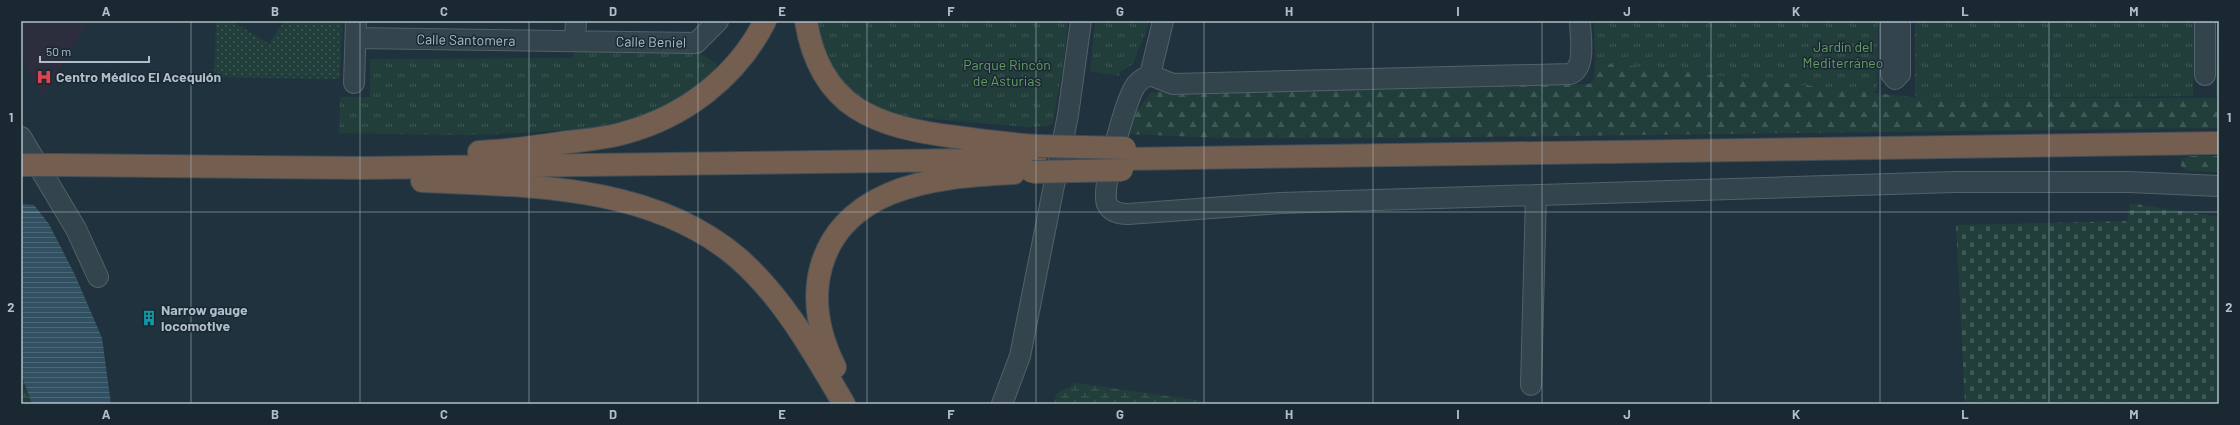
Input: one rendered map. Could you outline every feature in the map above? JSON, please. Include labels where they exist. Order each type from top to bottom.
[{"type":"highway","points":[[235,167],[294,156],[502,152],[623,134],[671,116],[695,101],[714,86],[746,52],[765,21]]},
{"type":"highway","points":[[806,21],[815,57],[824,75],[842,97],[866,115],[891,125],[1035,159]]},
{"type":"highway","points":[[1124,159],[1367,154],[2219,143]]},
{"type":"highway","points":[[21,165],[235,167],[487,166],[1035,159],[1334,161],[1367,154]]},
{"type":"highway","points":[[856,404],[837,372],[824,344],[817,316],[816,294],[819,274],[823,261],[837,236],[858,212],[890,194],[922,185],[1035,159]]},
{"type":"highway","points":[[235,167],[281,175],[508,185],[538,188],[606,197],[660,212],[711,238],[738,259],[762,283],[800,333],[844,404]]},
{"type":"street","points":[[575,41],[576,21]]},
{"type":"street","name":"Calle Beniel","points":[[575,41],[696,43],[718,21]]},
{"type":"street","points":[[1002,404],[1020,356],[1068,115],[1081,21]]},
{"type":"street","points":[[1163,21],[1150,75],[1138,82],[1134,88],[1122,121],[1108,176],[1105,197],[1111,209],[1120,214],[1281,203],[1445,196],[1536,195],[1958,182],[2130,182],[2219,186]]},
{"type":"street","points":[[1570,21],[1575,67]]},
{"type":"street","points":[[1575,67],[1580,21]]},
{"type":"street","points":[[1891,21],[1891,74],[1895,79],[1900,74],[1900,21]]},
{"type":"street","points":[[2205,21],[2205,75]]},
{"type":"street","name":"Calle Santomera","points":[[354,83],[356,30],[575,41]]},
{"type":"street","points":[[1150,75],[1173,84],[1575,67]]},
{"type":"street","points":[[21,137],[76,229],[98,277]]},
{"type":"street","points":[[2130,182],[2219,198]]},
{"type":"street","points":[[1531,385],[1536,195]]},
{"type":"shaded area","name":"Centro Médico El Acequión","points":[[21,21],[89,21],[43,97],[21,57]]},
{"type":"shaded area","points":[[21,204],[34,205],[49,224],[75,275],[102,338],[111,404],[32,404],[21,374]]},
{"type":"green space","points":[[216,21],[232,21],[269,44],[284,21],[342,21],[340,79],[214,77]]},
{"type":"green space","name":"Parque Rincón de Asturias","points":[[814,21],[1068,21],[1064,60],[1053,123],[1047,126],[1027,127],[910,117],[897,114],[873,104],[852,90],[842,81],[834,70],[821,45]]},
{"type":"green space","points":[[1095,21],[1150,21],[1133,64],[1120,72],[1119,76],[1090,71]]},
{"type":"green space","name":"Jardín del Mediterráneo","points":[[1594,21],[1878,21],[1877,90],[1873,93],[1595,62]]},
{"type":"green space","points":[[1915,21],[2195,21],[2193,96],[1918,98],[1915,95]]},
{"type":"green space","points":[[2217,21],[2219,21],[2219,98],[2216,94]]},
{"type":"green space","points":[[575,51],[696,51],[717,64],[713,73],[706,80],[672,102],[634,118],[615,123],[575,129],[509,134],[436,135],[339,133],[340,97],[370,97],[370,59],[572,58]]},
{"type":"green space","points":[[1595,62],[1920,98],[2218,98],[2219,128],[1391,138],[1221,138],[1127,134],[1134,115],[1151,92],[1589,84],[1594,80]]},
{"type":"green space","points":[[2188,156],[2219,156],[2219,172],[2187,171],[2181,166],[2181,160]]},
{"type":"green space","points":[[2130,203],[2219,217],[2219,404],[1965,404],[1956,225],[2127,221]]},
{"type":"green space","points":[[21,374],[32,404],[21,404]]},
{"type":"green space","points":[[1076,383],[1224,404],[1054,404],[1056,394]]},
{"type":"place","name":"Centro Médico El Acequión","points":[[44,77]]},
{"type":"place","name":"Narrow gauge locomotive","points":[[149,318]]}]
